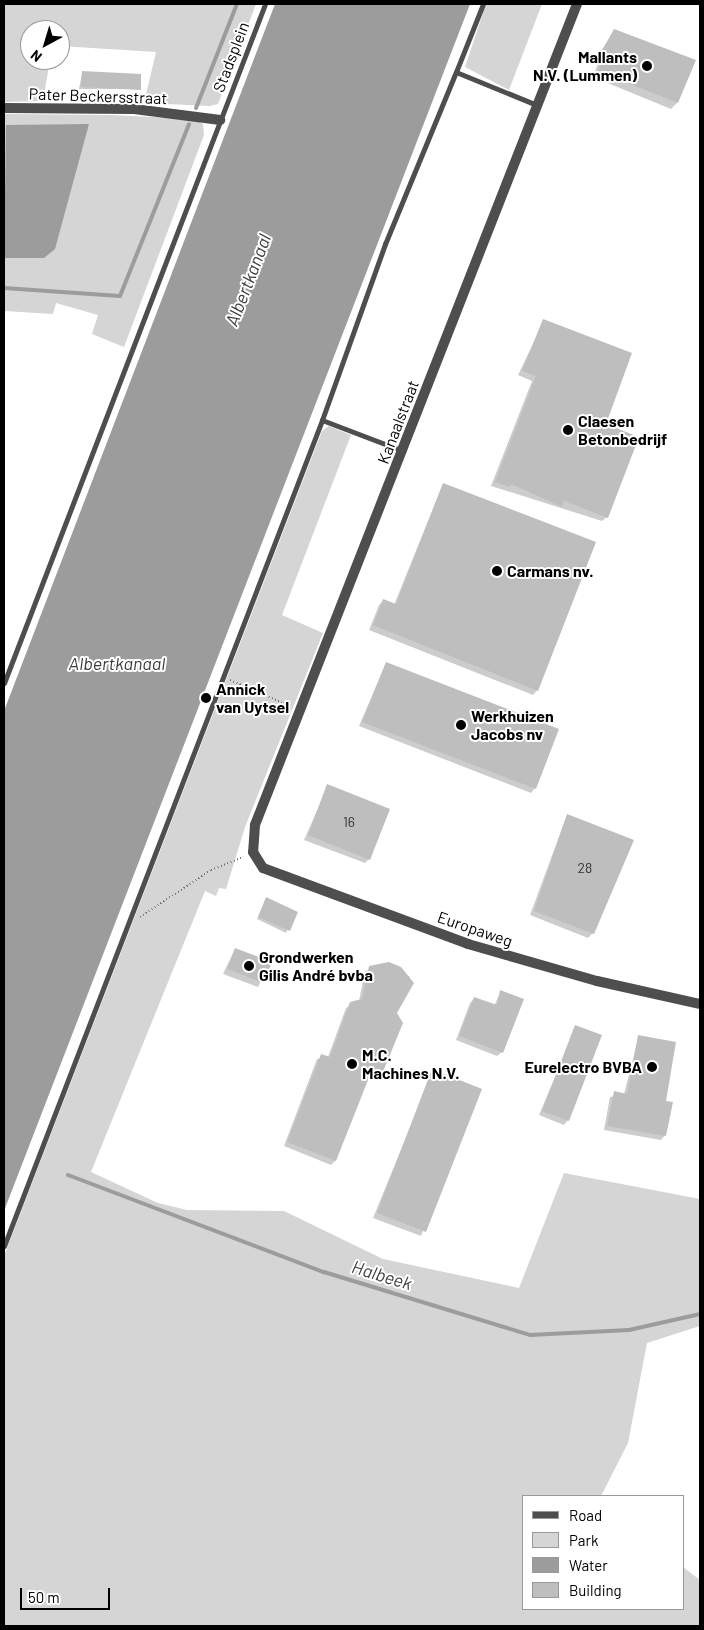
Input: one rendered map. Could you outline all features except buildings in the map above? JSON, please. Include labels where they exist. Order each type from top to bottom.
[{"type":"street","name":"Kanaalstraat","points":[[253,852],[255,825],[404,452],[577,4]]},
{"type":"street","name":"Pater Beckersstraat","points":[[4,108],[134,109],[220,120]]},
{"type":"street","name":"Europaweg","points":[[253,852],[263,868],[468,944],[597,981],[700,1004]]},
{"type":"lane","name":"Stadsplein","points":[[4,683],[265,4]]},
{"type":"lane","points":[[4,1246],[322,420],[384,244],[456,72],[482,4]]},
{"type":"lane","points":[[456,72],[537,105]]},
{"type":"lane","points":[[322,420],[404,452]]},
{"type":"path","points":[[222,677],[302,711]]},
{"type":"path","points":[[126,927],[211,870],[253,852]]},
{"type":"green space","points":[[4,4],[256,4],[218,104],[210,106],[144,103],[156,52],[70,47],[70,20],[20,20],[20,70],[48,70],[43,101],[4,102]]},
{"type":"green space","points":[[486,4],[542,4],[509,90],[465,67]]},
{"type":"green space","points":[[4,114],[112,115],[193,119],[203,124],[204,135],[124,347],[92,334],[98,315],[56,303],[53,314],[4,311]]},
{"type":"green space","points":[[329,426],[351,435],[282,615],[323,633],[245,827],[226,889],[219,888],[216,896],[205,891],[91,1172],[158,1203],[187,1210],[284,1211],[383,1259],[519,1288],[564,1173],[700,1199],[700,1326],[647,1343],[628,1443],[602,1495],[522,1495],[522,1610],[684,1610],[684,1568],[700,1580],[700,1626],[4,1626],[4,1256],[322,431]]},
{"type":"water","name":"Albertkanaal","points":[[275,4],[470,4],[4,1211],[4,711]]},
{"type":"water","points":[[89,124],[55,249],[44,258],[4,258],[6,125]]},
{"type":"waterway","points":[[196,108],[237,4]]},
{"type":"waterway","points":[[4,288],[120,296],[189,124]]},
{"type":"waterway","name":"Halbeek","points":[[68,1175],[324,1272],[530,1335],[629,1330],[700,1314]]},
{"type":"place","name":"Mallants N.V. (Lummen)","points":[[647,66]]},
{"type":"place","name":"Claesen Betonbedrijf","points":[[568,430]]},
{"type":"place","name":"Carmans nv.","points":[[497,571]]},
{"type":"place","name":"Annick van Uytsel","points":[[206,698]]},
{"type":"place","name":"Werkhuizen Jacobs nv","points":[[461,725]]},
{"type":"place","name":"Grondwerken Gilis André bvba","points":[[249,966]]},
{"type":"place","name":"M.C. Machines N.V.","points":[[352,1064]]},
{"type":"place","name":"Eurelectro BVBA","points":[[652,1067]]}]
